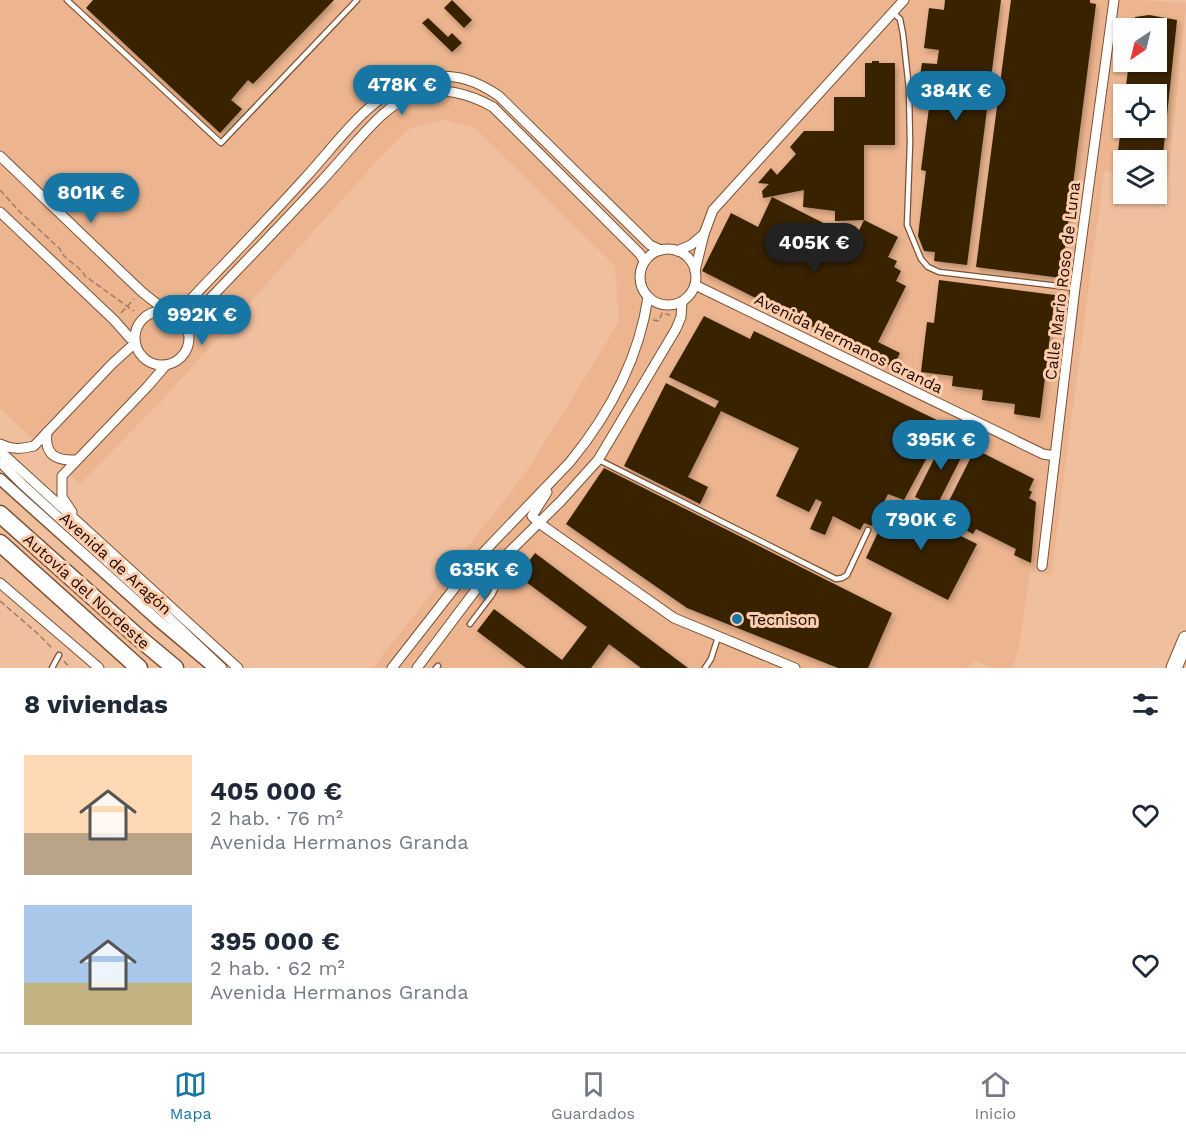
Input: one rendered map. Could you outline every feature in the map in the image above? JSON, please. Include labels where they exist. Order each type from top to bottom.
[{"type":"highway","name":"Autovía del Nordeste","points":[[0,514],[175,668]]},
{"type":"highway","name":"Autovía del Nordeste","points":[[0,543],[139,668]]},
{"type":"highway","points":[[1174,668],[1186,639]]},
{"type":"street","points":[[695,270],[682,253],[672,249],[662,250],[644,261],[640,283],[653,301],[667,305],[681,302],[687,297],[695,285],[695,270],[713,210],[904,0]]},
{"type":"street","name":"Calle Mario Roso de Luna","points":[[1042,566],[1114,0]]},
{"type":"street","points":[[644,261],[640,254],[493,107],[463,94],[431,92],[416,94],[384,111],[203,306],[193,318],[185,353],[173,363],[158,365],[143,357],[135,342],[135,332],[143,318],[158,311],[171,312],[193,297],[307,177],[369,107],[395,89],[419,78],[448,75],[468,80],[499,96],[650,245],[662,250]]},
{"type":"street","points":[[0,156],[142,292],[182,318],[189,332]]},
{"type":"street","points":[[0,212],[135,342]]},
{"type":"street","points":[[677,251],[704,234]]},
{"type":"street","name":"Avenida Hermanos Granda","points":[[695,285],[1043,454],[1055,456]]},
{"type":"street","points":[[392,668],[478,558],[555,478],[581,448],[604,415],[627,373],[645,318],[648,297]]},
{"type":"street","points":[[417,668],[490,571],[561,501],[598,460],[676,329],[681,317],[681,302]]},
{"type":"street","points":[[0,444],[12,449],[34,446],[135,342]]},
{"type":"street","points":[[82,526],[62,497],[62,476],[166,365]]},
{"type":"street","points":[[47,432],[46,440],[49,450],[55,457],[63,461],[76,460]]},
{"type":"street","points":[[0,451],[238,668]]},
{"type":"street","points":[[0,462],[222,668]]},
{"type":"street","points":[[555,478],[532,516],[539,523],[674,618],[778,665],[795,668]]},
{"type":"street","name":"Avenida de Aragón","points":[[0,479],[214,668]]},
{"type":"street","points":[[0,583],[99,668]]},
{"type":"lane","points":[[71,1],[221,143],[357,0]]},
{"type":"lane","points":[[893,13],[900,19],[909,89],[907,225],[921,259],[928,267],[939,272],[1076,288]]},
{"type":"lane","points":[[598,460],[836,579],[847,575],[868,530]]},
{"type":"lane","points":[[470,624],[495,589],[490,571]]},
{"type":"lane","points":[[705,668],[711,659],[718,637]]},
{"type":"lane","points":[[52,668],[59,655]]},
{"type":"path","points":[[0,190],[86,276],[134,311]]},
{"type":"path","points":[[118,316],[138,296]]},
{"type":"path","points":[[653,320],[658,321],[663,313],[674,316]]},
{"type":"path","points":[[0,601],[37,633],[70,668]]},
{"type":"shaded area","points":[[0,0],[1136,0],[1186,3],[1168,178],[1167,150],[1113,150],[1113,172],[1104,171],[1051,575],[1030,571],[1019,647],[1012,668],[991,668],[975,660],[967,668],[373,668],[527,471],[619,322],[615,266],[474,127],[443,120],[410,128],[384,153],[163,399],[80,484],[0,408]]},
{"type":"building","points":[[93,0],[334,0],[253,84],[248,80],[231,100],[242,109],[220,133],[86,8]]},
{"type":"building","points":[[452,0],[472,20],[464,28],[444,8]]},
{"type":"building","points":[[945,0],[1001,0],[967,265],[934,261],[935,252],[924,251],[918,236],[926,171],[921,170],[932,84],[919,82],[922,63],[937,64],[939,50],[924,48],[929,8],[944,10]]},
{"type":"building","points":[[1011,0],[1090,0],[1090,3],[1096,4],[1061,278],[976,267]]},
{"type":"building","points":[[1149,15],[1166,18],[1135,18]]},
{"type":"building","points":[[428,18],[448,37],[452,33],[462,43],[452,52],[422,23]]},
{"type":"building","points":[[1167,18],[1177,20],[1167,116],[1167,84],[1126,84],[1128,72],[1167,72]]},
{"type":"building","points":[[872,61],[895,63],[895,145],[864,145],[864,220],[835,221],[835,211],[803,207],[804,190],[763,198],[762,191],[769,184],[758,183],[771,168],[777,175],[796,154],[790,147],[804,131],[834,131],[834,97],[865,97],[865,63],[872,63]]},
{"type":"building","points":[[1120,138],[1165,138],[1163,150],[1118,150]]},
{"type":"building","points":[[772,197],[855,239],[864,220],[898,237],[888,257],[897,261],[894,267],[901,271],[896,281],[906,286],[878,342],[900,353],[893,367],[702,271],[731,213],[758,227]]},
{"type":"building","points":[[939,280],[1055,295],[1040,418],[1014,414],[1015,404],[982,400],[983,390],[952,386],[953,376],[921,372],[927,322],[934,323]]},
{"type":"building","points":[[704,316],[750,339],[754,331],[945,424],[904,500],[888,494],[872,526],[864,523],[860,530],[833,516],[825,535],[810,529],[822,502],[816,499],[809,512],[776,496],[799,448],[721,411],[688,477],[708,487],[700,504],[624,466],[666,383],[715,408],[719,401],[669,377]]},
{"type":"building","points":[[946,435],[967,446],[936,507],[915,497]]},
{"type":"building","points":[[975,449],[1034,479],[1029,490],[1032,492],[1029,498],[1036,502],[1031,563],[1014,555],[1016,549],[976,529],[973,534],[941,517]]},
{"type":"building","points":[[604,468],[892,613],[868,668],[838,668],[687,608],[566,524]]},
{"type":"building","points":[[892,502],[977,544],[948,600],[866,558]]},
{"type":"building","points":[[535,553],[688,668],[641,668],[609,644],[591,668],[526,668],[477,631],[494,609],[562,660],[587,627],[518,576]]},
{"type":"place","name":"Tecnison","points":[[737,619]]}]
